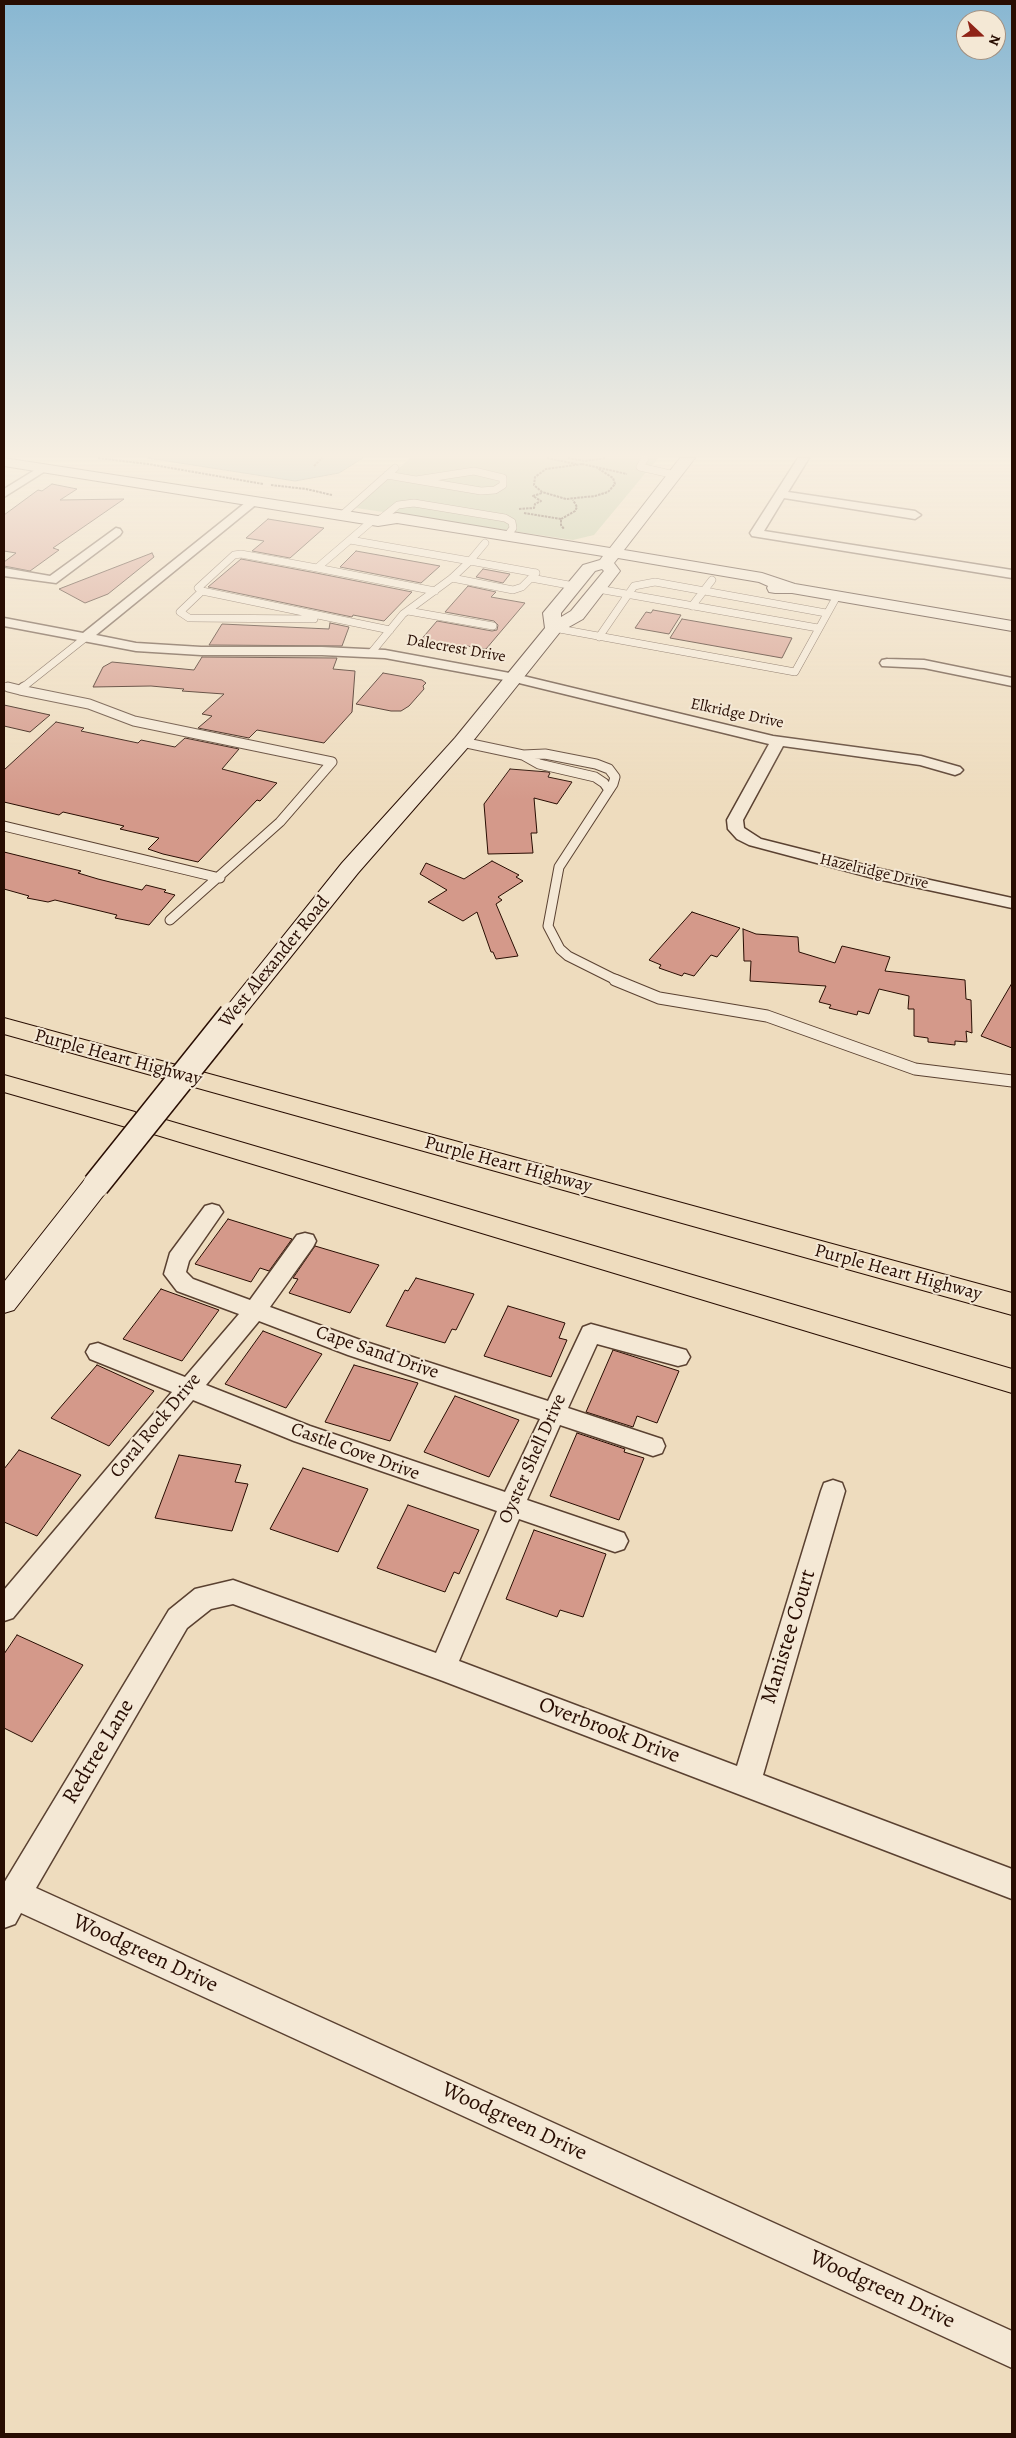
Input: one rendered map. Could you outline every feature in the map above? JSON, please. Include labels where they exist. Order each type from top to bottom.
[{"type":"highway","name":"Purple Heart Highway","points":[[4,1026],[1012,1304]]},
{"type":"highway","points":[[4,1083],[126,1118]]},
{"type":"highway","points":[[159,1127],[1012,1381]]},
{"type":"highway","points":[[975,1294],[1012,1297]]},
{"type":"main road","name":"West Alexander Road","points":[[554,628],[552,613],[586,572]]},
{"type":"main road","name":"West Alexander Road","points":[[4,1302],[350,868],[462,742],[554,628],[577,615],[611,572]]},
{"type":"main road","points":[[660,572],[708,585],[792,588]]},
{"type":"main road","points":[[715,572],[762,578],[792,588],[1012,626]]},
{"type":"street","points":[[4,572],[52,580],[63,572]]},
{"type":"street","points":[[85,638],[167,572]]},
{"type":"street","points":[[998,572],[1012,574]]},
{"type":"street","name":"Dalecrest Drive","points":[[4,622],[136,647],[202,651],[370,653],[515,678]]},
{"type":"street","points":[[887,663],[924,664],[1012,682]]},
{"type":"street","name":"Elkridge Drive","points":[[515,678],[778,741],[921,761],[955,770]]},
{"type":"street","name":"Hazelridge Drive","points":[[778,741],[736,820],[736,829],[739,833],[755,842],[828,862],[1012,903]]},
{"type":"street","name":"Cape Sand Drive","points":[[212,1212],[178,1260],[175,1274],[185,1284],[356,1348],[653,1446]]},
{"type":"street","name":"Coral Rock Drive","points":[[4,1609],[256,1309],[304,1241]]},
{"type":"street","name":"Oyster Shell Drive","points":[[443,1668],[511,1507],[591,1333],[678,1357]]},
{"type":"street","name":"Castle Cove Drive","points":[[98,1352],[303,1434],[511,1507],[615,1541]]},
{"type":"street","name":"Manistee Court","points":[[746,1783],[833,1491]]},
{"type":"street","name":"Overbrook Drive","points":[[204,1598],[233,1592],[247,1595],[1012,1884]]},
{"type":"street","name":"Redtree Lane","points":[[9,1904],[178,1619],[204,1598]]},
{"type":"street","name":"Woodgreen Drive","points":[[9,1904],[1012,2350]]},
{"type":"lane","points":[[216,572],[198,588],[202,591],[388,628],[390,630]]},
{"type":"lane","points":[[337,572],[435,591]]},
{"type":"lane","points":[[370,653],[408,611],[459,572]]},
{"type":"lane","points":[[452,578],[513,590],[522,587],[536,573],[529,572]]},
{"type":"lane","points":[[531,578],[574,586]]},
{"type":"lane","points":[[599,637],[634,586],[654,582],[708,585],[826,613]]},
{"type":"lane","points":[[692,606],[708,585]]},
{"type":"lane","points":[[598,589],[818,628]]},
{"type":"lane","points":[[202,591],[180,612],[188,618],[342,619]]},
{"type":"lane","points":[[554,628],[787,672],[798,670],[818,628],[837,596]]},
{"type":"lane","points":[[408,611],[493,626]]},
{"type":"lane","points":[[20,690],[85,638]]},
{"type":"lane","points":[[4,686],[89,704],[134,721],[332,762],[280,822],[220,878],[170,920]]},
{"type":"lane","points":[[462,742],[523,755],[545,754],[577,760],[603,766],[613,773],[615,781],[559,867],[548,926],[564,953],[636,990],[659,998],[767,1016],[915,1068],[959,1076],[1012,1081]]},
{"type":"lane","points":[[523,755],[539,764],[595,777],[604,783],[609,790]]},
{"type":"lane","points":[[570,771],[577,760]]},
{"type":"lane","points":[[4,826],[220,878]]},
{"type":"building","points":[[104,572],[136,572],[108,594],[85,603],[59,589]]},
{"type":"building","points":[[226,572],[309,572],[412,592],[384,621],[353,615],[352,617],[208,587]]},
{"type":"building","points":[[364,572],[434,572],[421,583]]},
{"type":"building","points":[[481,572],[510,574],[503,583],[476,577]]},
{"type":"building","points":[[468,586],[496,592],[491,597],[525,603],[486,649],[467,646],[464,650],[419,642],[437,621],[492,631],[497,630],[498,625],[494,621],[445,612]]},
{"type":"building","points":[[653,610],[681,615],[669,634],[635,628],[646,612],[651,613]]},
{"type":"building","points":[[682,619],[792,638],[782,658],[670,638]]},
{"type":"building","points":[[330,623],[349,627],[342,646],[209,645],[222,624],[329,629]]},
{"type":"building","points":[[202,657],[337,658],[333,669],[355,671],[352,712],[324,743],[257,730],[249,738],[198,728],[212,716],[202,714],[224,694],[182,691],[184,689],[151,686],[93,687],[103,667],[112,662],[194,670]]},
{"type":"building","points":[[383,673],[422,680],[426,683],[423,686],[424,689],[409,706],[401,711],[391,711],[356,704]]},
{"type":"building","points":[[4,705],[50,715],[30,732],[4,726]]},
{"type":"building","points":[[56,722],[84,728],[81,731],[138,743],[141,740],[175,747],[185,738],[239,749],[222,769],[277,783],[260,801],[257,800],[198,862],[163,854],[148,849],[159,838],[120,829],[124,826],[63,812],[59,815],[4,802],[4,770]]},
{"type":"building","points":[[510,769],[548,772],[550,773],[548,777],[572,782],[557,804],[534,798],[537,833],[531,833],[533,853],[488,854],[484,804]]},
{"type":"building","points":[[4,852],[81,871],[78,873],[98,879],[142,890],[146,885],[166,890],[164,892],[175,895],[149,925],[115,918],[117,915],[55,900],[48,902],[27,898],[29,896],[4,889]]},
{"type":"building","points":[[492,861],[519,875],[516,877],[523,881],[498,897],[502,900],[496,904],[518,956],[496,959],[493,952],[491,952],[477,912],[463,921],[428,902],[447,890],[420,874],[426,863],[464,879]]},
{"type":"building","points":[[692,912],[740,928],[717,957],[711,955],[694,976],[684,973],[682,976],[659,968],[661,965],[649,960]]},
{"type":"building","points":[[743,929],[756,934],[798,937],[799,952],[835,963],[842,946],[890,957],[885,971],[965,980],[966,999],[971,1000],[972,1033],[966,1031],[967,1042],[955,1041],[955,1045],[928,1042],[928,1038],[914,1036],[914,1009],[908,1009],[909,996],[879,989],[869,1014],[858,1011],[857,1015],[829,1008],[831,1005],[819,1002],[826,986],[750,981],[751,961],[744,961]]},
{"type":"building","points":[[1012,983],[1012,1048],[981,1036]]},
{"type":"building","points":[[228,1219],[292,1239],[269,1271],[260,1268],[251,1282],[195,1264]]},
{"type":"building","points":[[315,1246],[379,1265],[350,1313],[289,1293],[298,1279],[293,1278]]},
{"type":"building","points":[[416,1278],[474,1294],[456,1330],[452,1329],[445,1343],[386,1326],[405,1290],[408,1291]]},
{"type":"building","points":[[161,1289],[219,1310],[182,1361],[123,1339]]},
{"type":"building","points":[[508,1306],[565,1323],[559,1338],[567,1340],[551,1377],[484,1356]]},
{"type":"building","points":[[263,1331],[322,1354],[286,1408],[225,1384]]},
{"type":"building","points":[[613,1350],[679,1371],[657,1423],[637,1416],[633,1427],[586,1412]]},
{"type":"building","points":[[97,1365],[154,1391],[109,1446],[51,1418]]},
{"type":"building","points":[[354,1365],[418,1383],[390,1441],[325,1422]]},
{"type":"building","points":[[455,1396],[519,1420],[489,1477],[424,1452]]},
{"type":"building","points":[[577,1433],[625,1449],[624,1452],[644,1458],[619,1520],[550,1496]]},
{"type":"building","points":[[19,1450],[81,1475],[37,1536],[4,1522],[4,1469]]},
{"type":"building","points":[[179,1455],[241,1465],[235,1482],[248,1484],[232,1531],[155,1518]]},
{"type":"building","points":[[303,1468],[368,1489],[338,1552],[270,1529]]},
{"type":"building","points":[[408,1505],[479,1530],[459,1574],[454,1572],[445,1592],[377,1568]]},
{"type":"building","points":[[534,1530],[606,1554],[583,1617],[560,1610],[557,1617],[506,1599]]},
{"type":"building","points":[[17,1635],[83,1665],[32,1742],[4,1728],[4,1654]]}]
